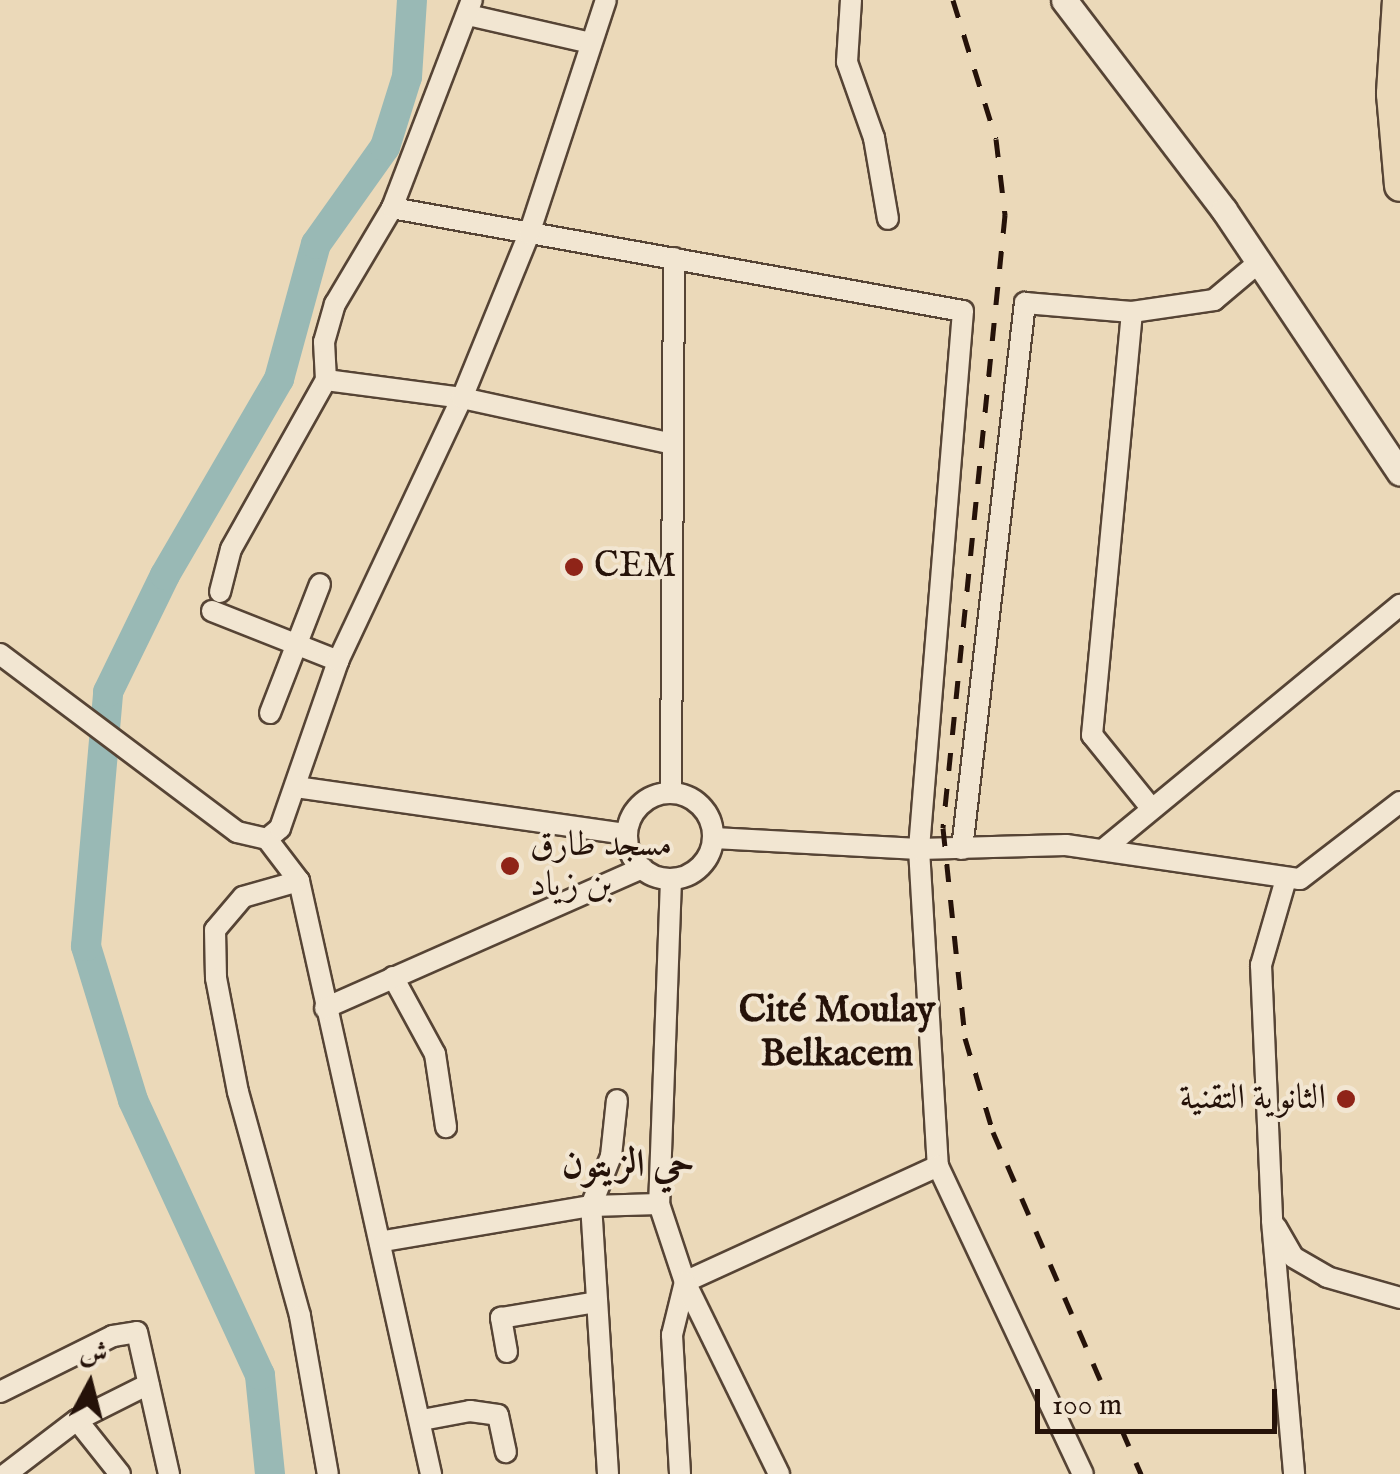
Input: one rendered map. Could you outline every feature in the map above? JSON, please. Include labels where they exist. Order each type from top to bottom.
[{"type":"main road","points":[[1398,0],[1392,94],[1400,186]]},
{"type":"street","points":[[267,839],[280,828],[338,660],[462,398],[529,234],[606,0]]},
{"type":"street","points":[[850,0],[846,62],[874,138],[888,219]]},
{"type":"street","points":[[1064,0],[1258,263],[1400,473]]},
{"type":"street","points":[[338,660],[294,646],[216,602],[230,549],[326,380],[324,342],[335,304],[392,208],[470,8],[591,43]]},
{"type":"street","points":[[392,208],[963,311],[920,849],[938,1166],[1083,1474]]},
{"type":"street","points":[[671,792],[674,258]]},
{"type":"street","points":[[962,849],[1026,303],[1132,312],[1214,300],[1258,263]]},
{"type":"street","points":[[1132,312],[1092,734],[1152,809]]},
{"type":"street","points":[[326,380],[462,398],[673,444]]},
{"type":"street","points":[[270,712],[320,584]]},
{"type":"street","points":[[1104,849],[1400,605]]},
{"type":"street","points":[[0,654],[236,832],[267,839],[299,881],[325,1008],[384,1242],[432,1474]]},
{"type":"street","points":[[296,787],[627,834]]},
{"type":"street","points":[[671,792],[697,802],[714,838],[703,864],[672,880],[642,868],[627,834],[636,809],[671,792]]},
{"type":"street","points":[[714,838],[920,849],[1104,849],[1300,879],[1400,802]]},
{"type":"street","points":[[325,1008],[642,868]]},
{"type":"street","points":[[1286,879],[1261,965],[1272,1221],[1294,1474]]},
{"type":"street","points":[[672,880],[659,1204],[686,1282],[779,1474]]},
{"type":"street","points":[[299,881],[243,897],[215,930],[216,978],[238,1092],[300,1316],[328,1474]]},
{"type":"street","points":[[393,977],[435,1054],[446,1127]]},
{"type":"street","points":[[608,1474],[591,1206],[611,1156],[616,1100]]},
{"type":"street","points":[[686,1282],[938,1166]]},
{"type":"street","points":[[384,1242],[591,1206],[659,1204]]},
{"type":"street","points":[[1272,1221],[1294,1256],[1328,1277],[1400,1298]]},
{"type":"street","points":[[680,1474],[672,1335],[686,1282]]},
{"type":"street","points":[[508,1352],[501,1318],[597,1302]]},
{"type":"street","points":[[0,1392],[112,1336],[137,1332],[169,1474]]},
{"type":"street","points":[[13,1471],[77,1420],[148,1384]]},
{"type":"street","points":[[422,1420],[470,1411],[498,1415],[506,1452]]},
{"type":"street","points":[[77,1420],[120,1474]]},
{"type":"waterway","points":[[270,1474],[260,1375],[133,1100],[86,946],[108,692],[165,575],[279,379],[316,244],[385,147],[407,77],[412,0]]},
{"type":"railway","points":[[953,0],[996,139],[1005,215],[943,828],[965,1038],[993,1132],[1141,1474]]},
{"type":"place","name":"CEM","points":[[574,567]]},
{"type":"place","name":"مسجد طارق بن زياد","points":[[510,866]]},
{"type":"place","name":"الثانوية التقنية","points":[[1346,1099]]},
{"type":"district","name":"Cité Moulay Belkacem","points":[[837,1034]]},
{"type":"district","name":"حي الزيتون","points":[[628,1167]]}]
